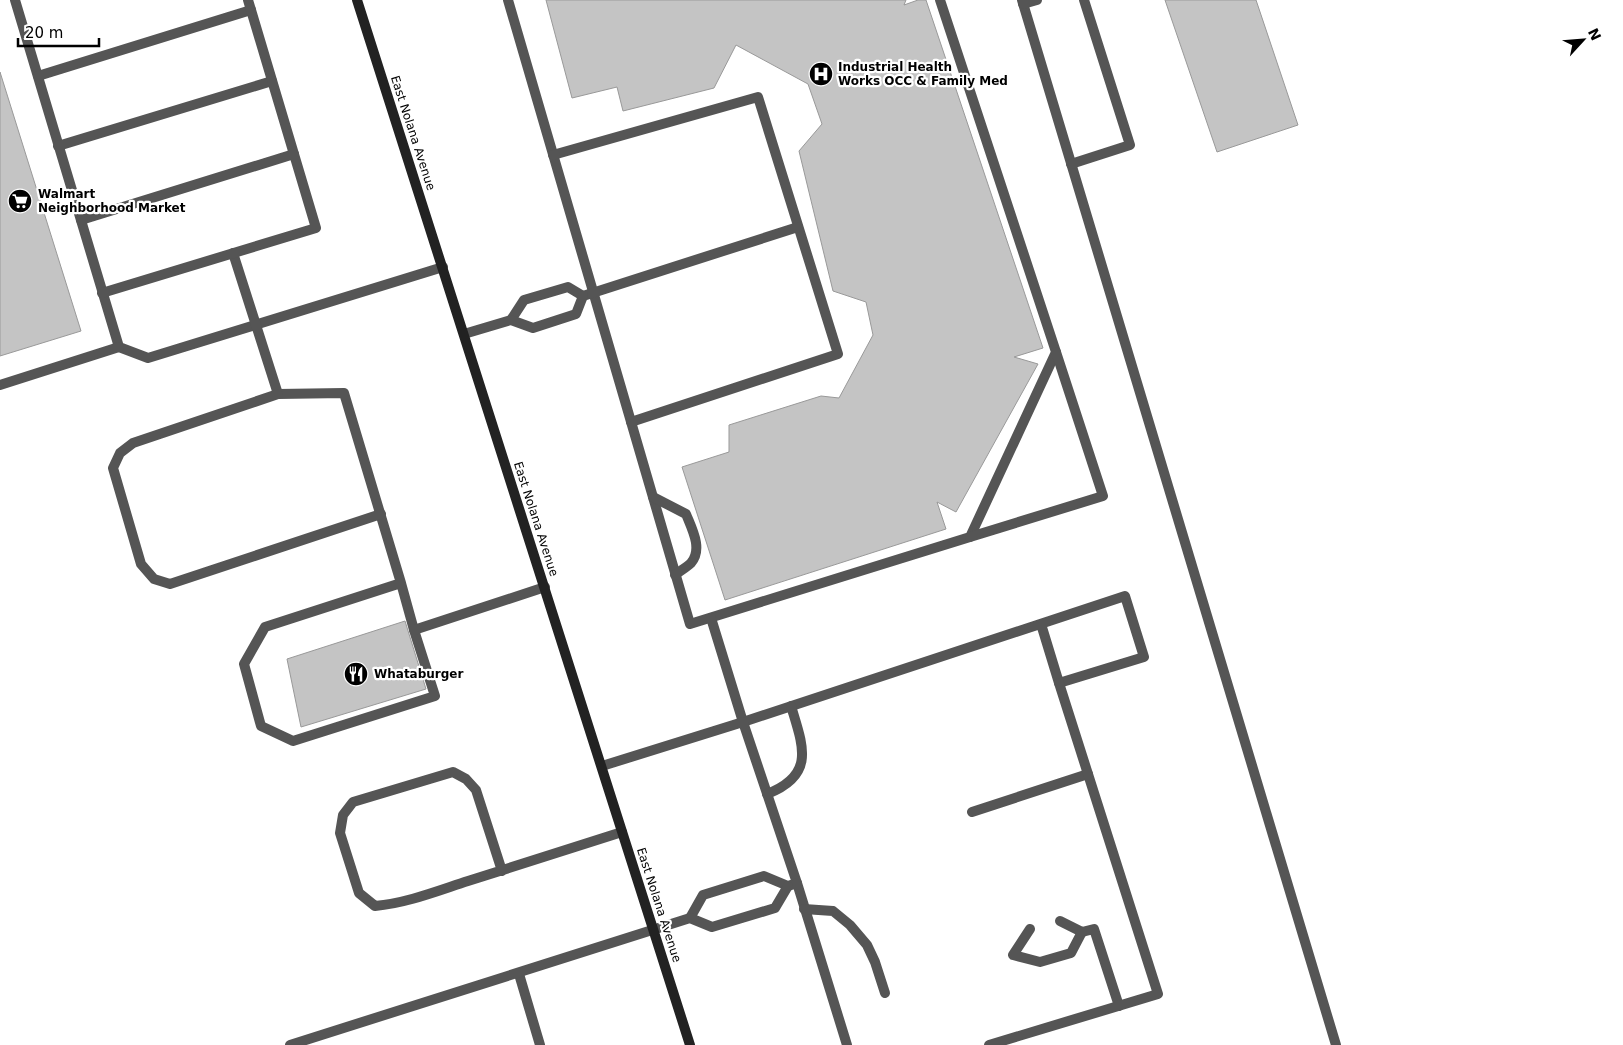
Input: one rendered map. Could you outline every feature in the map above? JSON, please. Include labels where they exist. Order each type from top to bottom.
[{"type":"main road","name":"East Nolana Avenue","points":[[358,0],[690,1045]]},
{"type":"lane","points":[[508,0],[690,624],[1103,496],[940,0]]},
{"type":"lane","points":[[1038,0],[1023,2],[1336,1045]]},
{"type":"lane","points":[[1071,164],[1130,145],[1084,0]]},
{"type":"lane","points":[[19,1],[58,146],[119,347]]},
{"type":"lane","points":[[38,76],[250,5],[316,228],[102,294]]},
{"type":"lane","points":[[58,146],[272,81]]},
{"type":"lane","points":[[553,155],[758,97],[838,354],[631,422]]},
{"type":"lane","points":[[82,220],[294,154]]},
{"type":"lane","points":[[464,334],[510,320],[534,328],[576,314],[583,296],[798,227]]},
{"type":"lane","points":[[233,254],[278,394]]},
{"type":"lane","points":[[0,385],[119,347],[148,358],[443,267]]},
{"type":"lane","points":[[510,320],[524,300],[568,287],[583,296]]},
{"type":"lane","points":[[970,537],[1056,352]]},
{"type":"lane","points":[[381,514],[170,584],[154,579],[142,564],[113,468],[120,453],[133,443],[278,394],[344,393],[381,514],[402,583],[414,630],[435,696],[293,741],[261,726],[244,664],[265,627],[402,583]]},
{"type":"lane","points":[[653,497],[686,514],[696,543],[696,552],[692,562],[675,575]]},
{"type":"lane","points":[[414,630],[544,587]]},
{"type":"lane","points":[[602,766],[743,722],[1125,596],[1144,657],[1059,683]]},
{"type":"lane","points":[[711,618],[767,794],[792,885],[804,909],[848,1045]]},
{"type":"lane","points":[[989,1045],[1158,994],[1040,624]]},
{"type":"lane","points":[[767,794],[784,788],[796,775],[803,760],[802,744],[791,706]]},
{"type":"lane","points":[[502,871],[476,790],[466,779],[453,772],[353,802],[344,815],[340,833],[359,894],[375,906],[396,904],[502,871],[622,832]]},
{"type":"lane","points":[[972,812],[1088,774]]},
{"type":"lane","points":[[690,918],[703,895],[764,876],[792,885]]},
{"type":"lane","points":[[290,1045],[519,974],[690,918],[712,927],[775,908],[792,885]]},
{"type":"lane","points":[[804,909],[833,910],[850,925],[867,946],[875,962],[885,993]]},
{"type":"lane","points":[[1060,921],[1082,932],[1094,929],[1120,1006]]},
{"type":"lane","points":[[1030,929],[1012,955],[1040,962],[1071,953],[1082,932]]},
{"type":"lane","points":[[519,974],[540,1045]]},
{"type":"building","points":[[546,0],[906,0],[904,5],[918,0],[926,0],[1043,348],[1014,357],[1038,364],[956,512],[937,502],[946,529],[725,600],[682,467],[729,452],[729,425],[821,396],[839,398],[873,335],[866,302],[833,291],[799,151],[822,124],[808,84],[736,45],[714,88],[623,111],[617,87],[572,98]]},
{"type":"building","points":[[1165,0],[1256,0],[1298,125],[1217,152]]},
{"type":"building","name":"Walmart Neighborhood Market","points":[[0,72],[81,331],[0,356]]},
{"type":"building","name":"Whataburger","points":[[405,621],[426,689],[301,727],[287,659]]},
{"type":"place","name":"Industrial Health Works OCC & Family Med","points":[[821,74]]},
{"type":"place","name":"Walmart Neighborhood Market","points":[[20,201]]},
{"type":"place","name":"Whataburger","points":[[356,674]]}]
